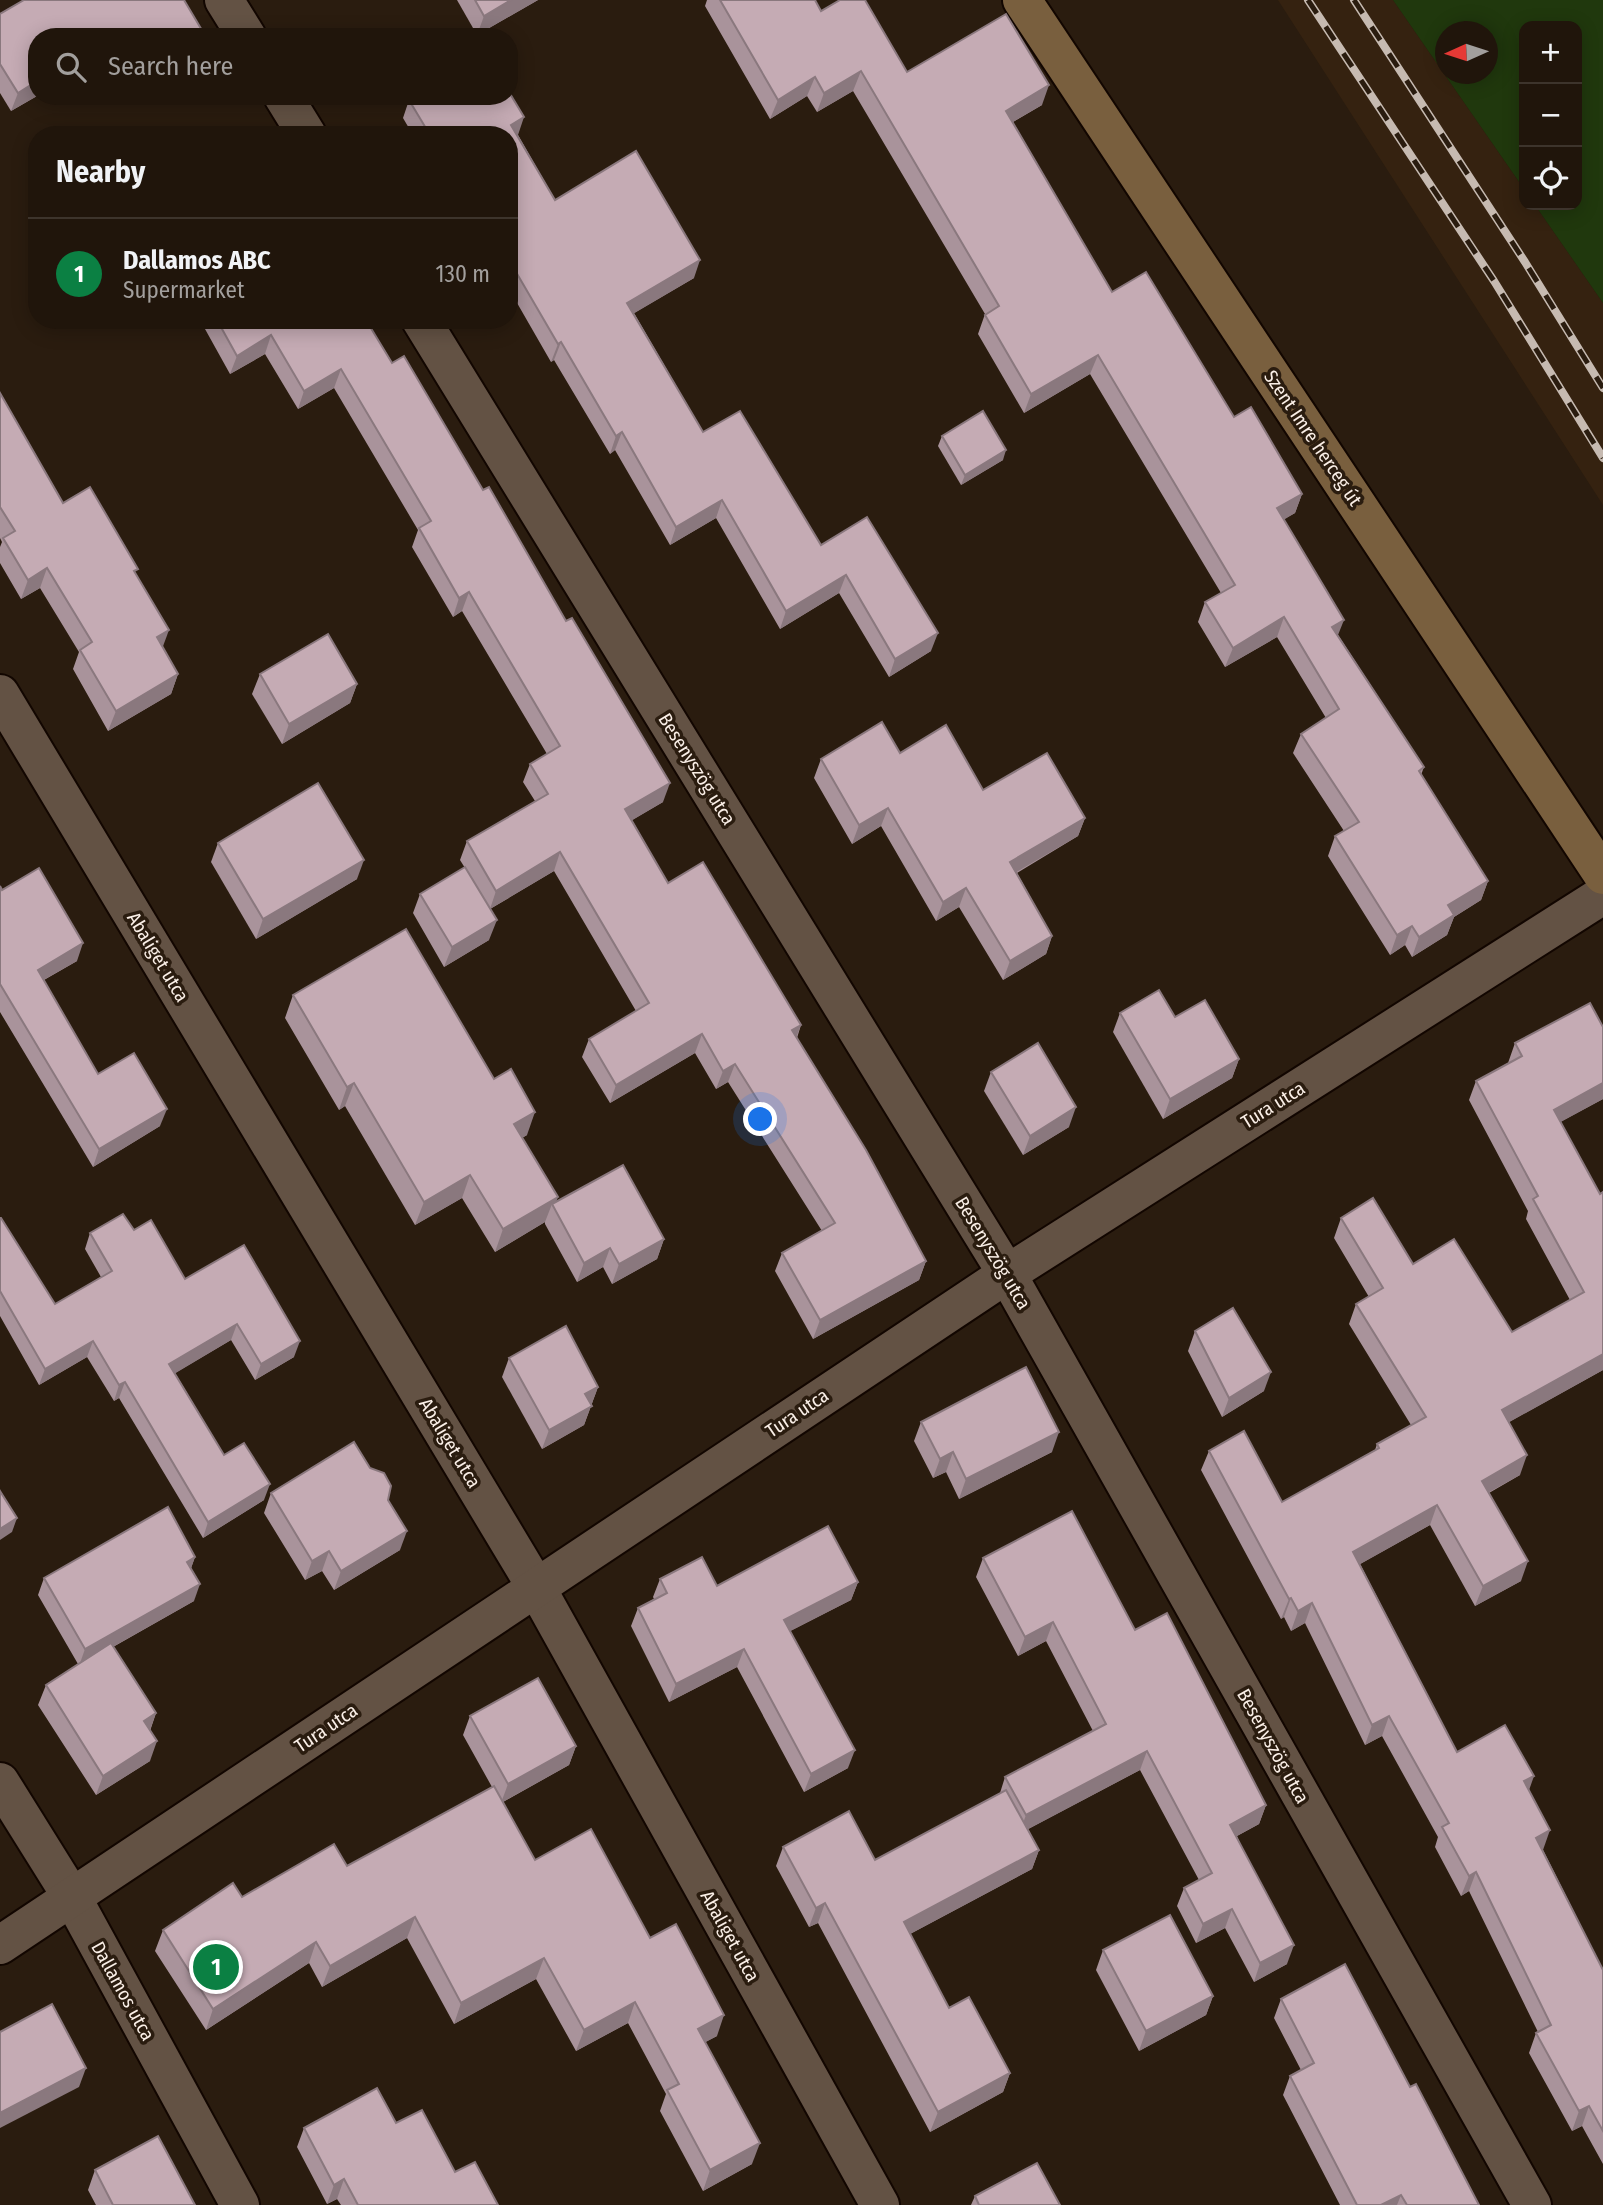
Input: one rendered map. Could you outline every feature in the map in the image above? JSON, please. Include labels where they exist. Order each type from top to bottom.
[{"type":"street","points":[[224,0],[241,28]]},
{"type":"street","name":"Szent Imre herceg út","points":[[1022,0],[1603,875]]},
{"type":"street","points":[[289,105],[301,126]]},
{"type":"street","name":"Besenyszög utca","points":[[427,329],[1007,1273],[1532,2205]]},
{"type":"street","name":"Abaliget utca","points":[[0,694],[536,1587],[880,2205]]},
{"type":"street","name":"Tura utca","points":[[0,1945],[73,1899],[1007,1273],[1603,895]]},
{"type":"street","name":"Dallamos utca","points":[[0,1782],[73,1899],[240,2205]]},
{"type":"shaded area","points":[[1278,0],[1393,0],[1435,61],[1435,84],[1451,84],[1519,182],[1519,210],[1538,210],[1603,303],[1603,505]]},
{"type":"green space","points":[[1393,0],[1603,0],[1603,303],[1538,210],[1582,210],[1582,21],[1519,21],[1519,182],[1451,84],[1498,84],[1498,21],[1435,21],[1435,61]]},
{"type":"building","points":[[24,0],[184,0],[201,28],[28,28],[28,87],[18,93],[0,64],[0,14]]},
{"type":"building","points":[[475,0],[511,0],[484,16]]},
{"type":"building","points":[[720,0],[815,0],[821,11],[840,0],[865,0],[907,72],[1006,14],[1049,85],[1006,111],[1112,292],[1146,272],[1234,417],[1251,407],[1302,494],[1277,508],[1344,620],[1332,627],[1424,767],[1419,771],[1488,881],[1448,905],[1454,915],[1419,937],[1412,926],[1397,935],[1335,836],[1359,822],[1301,734],[1339,709],[1284,617],[1233,648],[1205,602],[1235,585],[1098,355],[1031,394],[985,315],[999,306],[861,71],[824,93],[815,77],[778,100]]},
{"type":"building","points":[[412,105],[517,105],[524,117],[512,126],[425,126]]},
{"type":"building","points":[[518,137],[555,200],[636,151],[700,260],[627,303],[703,432],[740,411],[821,545],[867,517],[938,633],[895,659],[846,575],[786,611],[722,500],[676,527],[622,432],[616,436],[561,342],[558,344],[518,275]]},
{"type":"building","points":[[222,329],[371,329],[392,363],[404,356],[483,490],[489,487],[566,621],[572,618],[670,783],[625,809],[668,883],[703,862],[801,1025],[792,1030],[866,1150],[926,1261],[820,1320],[782,1253],[835,1223],[735,1064],[723,1071],[702,1034],[616,1085],[589,1039],[649,1003],[560,852],[496,891],[467,841],[548,794],[530,764],[560,746],[469,592],[459,598],[419,528],[431,521],[341,369],[304,391],[271,335],[237,356]]},
{"type":"building","points":[[0,393],[63,503],[90,487],[138,569],[134,571],[169,630],[157,637],[178,674],[116,711],[80,650],[92,642],[47,568],[28,580],[3,538],[15,531],[0,507]]},
{"type":"building","points":[[983,411],[1006,450],[965,475],[942,436]]},
{"type":"building","points":[[328,634],[357,684],[289,724],[260,674]]},
{"type":"building","points":[[882,722],[900,753],[946,725],[983,790],[1047,753],[1085,818],[1010,862],[1052,936],[1010,961],[966,888],[943,902],[888,808],[859,825],[821,759]]},
{"type":"building","points":[[318,783],[364,860],[263,919],[218,843]]},
{"type":"building","points":[[465,867],[497,920],[452,947],[420,894]]},
{"type":"building","points":[[39,868],[83,943],[38,970],[98,1074],[134,1053],[167,1109],[99,1149],[0,984],[0,886],[2,890]]},
{"type":"building","points":[[406,929],[494,1079],[511,1069],[535,1112],[514,1124],[558,1197],[503,1229],[470,1175],[424,1202],[354,1083],[347,1087],[293,995]]},
{"type":"building","points":[[1159,990],[1175,1017],[1205,1000],[1239,1059],[1170,1099],[1120,1013]]},
{"type":"building","points":[[1590,1003],[1603,1027],[1603,1083],[1554,1110],[1600,1194],[1603,1192],[1603,1354],[1502,1410],[1527,1455],[1482,1481],[1528,1561],[1483,1586],[1437,1505],[1353,1552],[1457,1752],[1505,1725],[1534,1776],[1524,1781],[1550,1830],[1536,1838],[1603,1970],[1603,2131],[1589,2106],[1579,2111],[1536,2033],[1551,2025],[1476,1872],[1469,1876],[1442,1827],[1449,1823],[1389,1716],[1372,1725],[1312,1603],[1298,1611],[1291,1598],[1289,1599],[1209,1451],[1244,1431],[1282,1502],[1379,1448],[1377,1444],[1426,1417],[1356,1304],[1383,1288],[1341,1218],[1373,1198],[1413,1264],[1454,1239],[1512,1332],[1584,1292],[1533,1199],[1538,1196],[1476,1081],[1522,1056],[1515,1043]]},
{"type":"building","points":[[1038,1043],[1076,1107],[1030,1136],[991,1072]]},
{"type":"building","points":[[623,1165],[664,1239],[619,1264],[610,1248],[584,1263],[552,1204]]},
{"type":"building","points":[[123,1214],[134,1230],[151,1220],[185,1279],[244,1245],[300,1341],[261,1364],[237,1324],[169,1364],[224,1455],[244,1443],[270,1484],[208,1522],[125,1382],[119,1385],[93,1341],[45,1369],[0,1291],[0,1218],[55,1304],[112,1271],[90,1233]]},
{"type":"building","points":[[1233,1308],[1271,1372],[1229,1398],[1195,1331]]},
{"type":"building","points":[[566,1326],[598,1387],[585,1394],[592,1406],[549,1430],[509,1358]]},
{"type":"building","points":[[1026,1367],[1059,1432],[966,1479],[953,1452],[940,1459],[921,1422]]},
{"type":"building","points":[[354,1442],[370,1468],[384,1473],[391,1486],[388,1500],[407,1531],[341,1571],[329,1551],[312,1561],[271,1493]]},
{"type":"building","points":[[0,1491],[17,1518],[0,1529]]},
{"type":"building","points":[[168,1507],[195,1557],[187,1562],[200,1584],[85,1649],[44,1578]]},
{"type":"building","points":[[1072,1511],[1135,1630],[1167,1613],[1266,1805],[1230,1825],[1294,1945],[1260,1963],[1232,1909],[1203,1924],[1184,1888],[1212,1873],[1147,1751],[1026,1815],[1005,1777],[1106,1724],[1053,1622],[1025,1637],[983,1558]]},
{"type":"building","points":[[828,1526],[858,1582],[784,1620],[855,1750],[811,1774],[744,1649],[676,1684],[638,1608],[667,1593],[660,1579],[702,1557],[717,1586]]},
{"type":"building","points":[[111,1643],[156,1713],[144,1721],[157,1741],[103,1776],[46,1685]]},
{"type":"building","points":[[538,1678],[576,1746],[508,1784],[470,1716]]},
{"type":"building","points":[[494,1786],[535,1860],[591,1829],[650,1938],[676,1924],[724,2015],[698,2029],[760,2143],[710,2170],[667,2090],[679,2084],[635,2002],[584,2030],[544,1958],[461,2003],[415,1917],[330,1966],[316,1942],[213,2009],[163,1930],[233,1883],[242,1897],[334,1844],[347,1866]]},
{"type":"building","points":[[1006,1790],[1039,1850],[904,1922],[949,2008],[969,1997],[1010,2073],[938,2112],[825,1903],[816,1908],[783,1847],[849,1811],[875,1860]]},
{"type":"building","points":[[1170,1915],[1213,1996],[1146,2031],[1103,1950]]},
{"type":"building","points":[[1345,1964],[1410,2087],[1416,2084],[1479,2205],[1407,2205],[1401,2195],[1381,2205],[1357,2205],[1290,2076],[1314,2063],[1281,1999]]},
{"type":"building","points":[[52,2004],[86,2068],[0,2113],[0,2032]]},
{"type":"building","points":[[377,2088],[396,2123],[422,2110],[455,2172],[475,2162],[498,2205],[358,2205],[344,2179],[334,2185],[304,2128]]},
{"type":"building","points":[[158,2136],[195,2205],[113,2205],[95,2170]]},
{"type":"building","points":[[1037,2163],[1060,2205],[979,2205],[975,2196]]},
{"type":"railway","points":[[1308,0],[1494,281],[1603,458]]},
{"type":"railway","points":[[1354,0],[1525,262],[1603,388]]},
{"type":"place","name":"Dallamos ABC","points":[[216,1967]]}]
